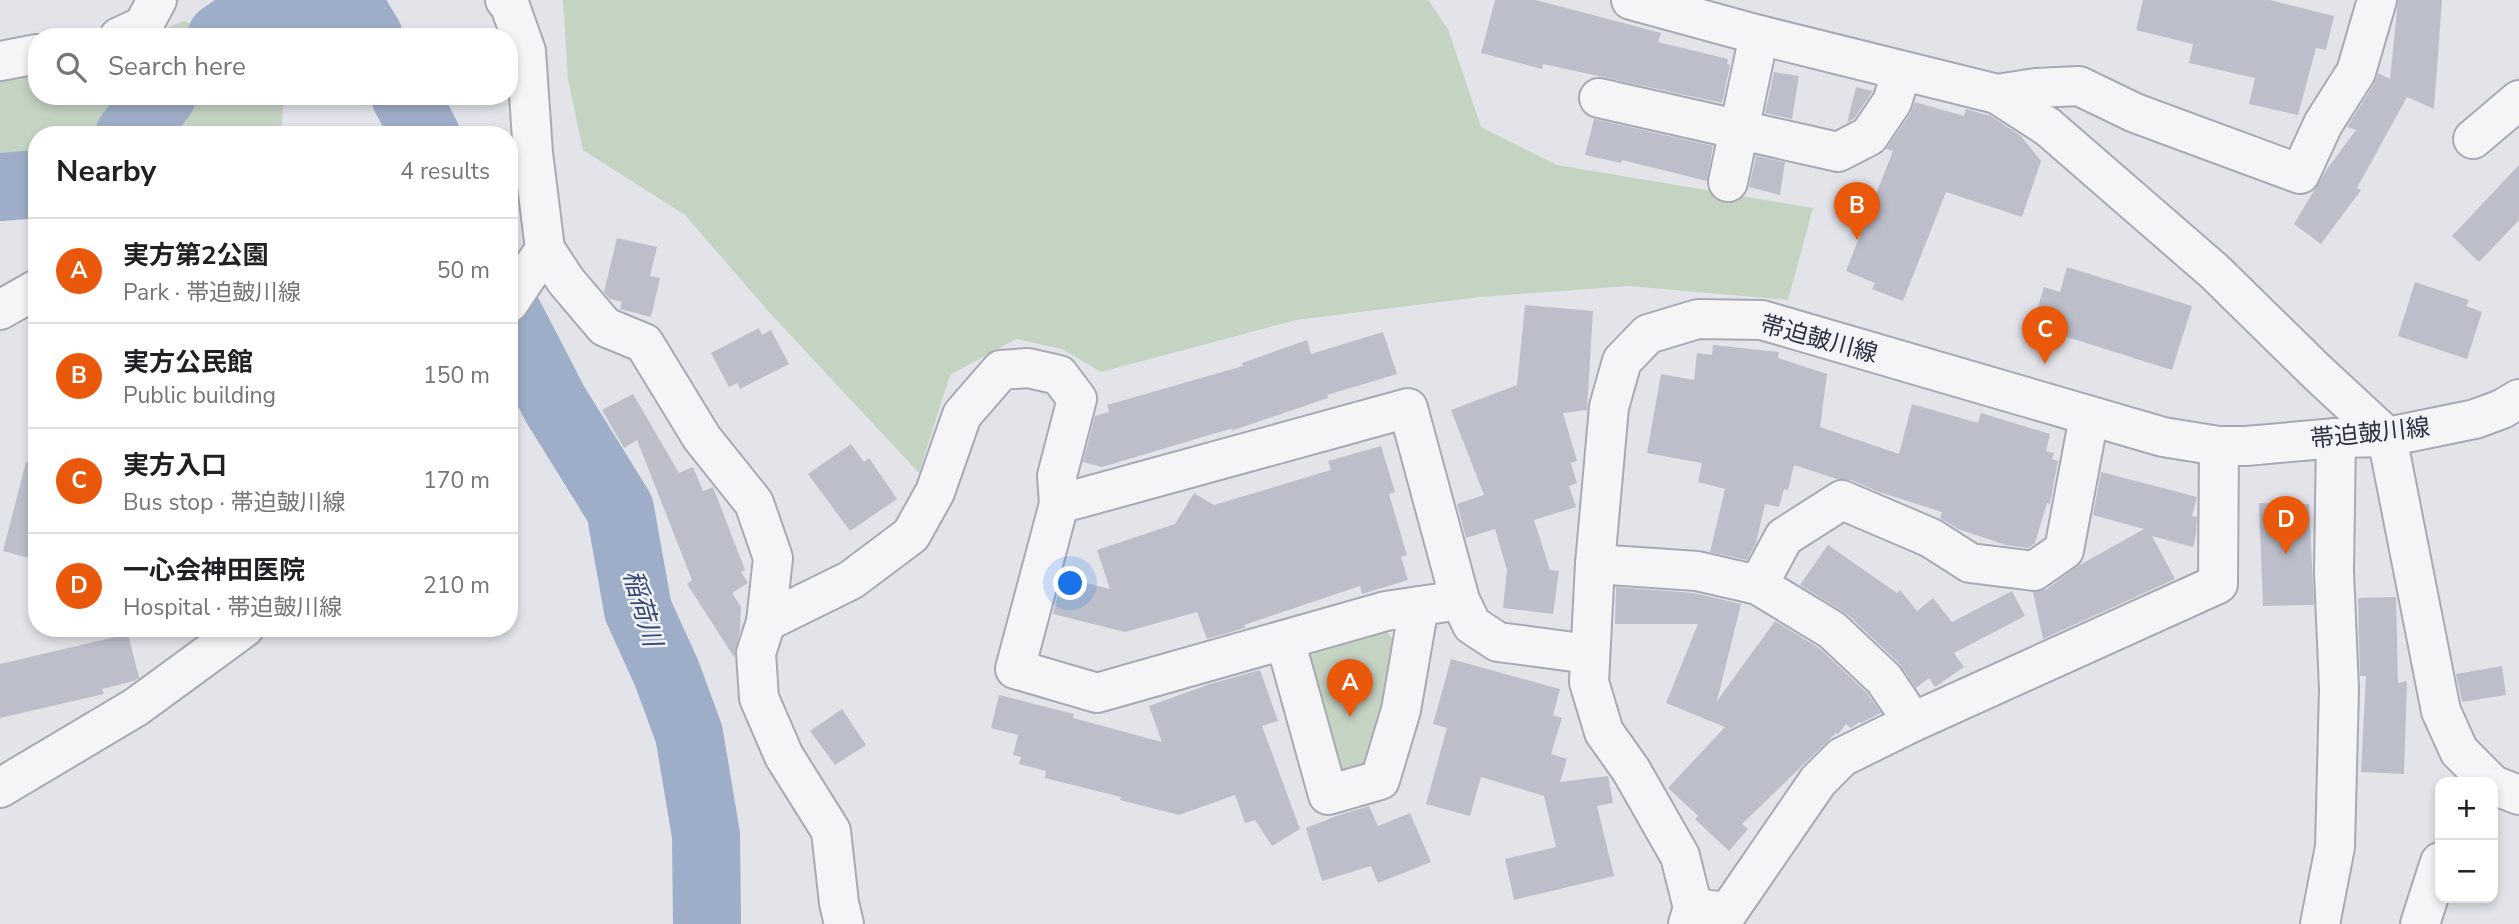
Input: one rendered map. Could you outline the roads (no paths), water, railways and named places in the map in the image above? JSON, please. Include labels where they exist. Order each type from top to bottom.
[{"type":"street","points":[[139,28],[143,26],[158,0]]},
{"type":"street","points":[[505,0],[518,28]]},
{"type":"street","points":[[1632,0],[1759,35],[1997,94],[2048,127],[2204,263],[2387,437],[2441,711],[2459,751],[2486,777]]},
{"type":"street","points":[[1997,94],[2036,88],[2079,86],[2135,113],[2300,174],[2323,124],[2356,72],[2374,1]]},
{"type":"street","points":[[518,28],[526,51],[539,258],[518,290]]},
{"type":"street","points":[[1728,182],[1759,35]]},
{"type":"street","points":[[0,61],[28,56]]},
{"type":"street","points":[[1598,98],[1838,152],[1869,136],[1892,102],[1902,71]]},
{"type":"street","points":[[2473,139],[2519,100]]},
{"type":"street","points":[[539,258],[566,281],[605,327],[644,343],[702,438],[754,503],[773,558],[766,622],[756,653],[759,698],[784,756],[831,831],[839,904],[844,924]]},
{"type":"street","points":[[0,310],[28,294]]},
{"type":"street","name":"帯迫皷川線","points":[[1691,916],[1680,856],[1631,771],[1604,732],[1589,682],[1595,564],[1609,407],[1622,361],[1648,334],[1698,318],[1762,320],[2089,417],[2163,437],[2219,446],[2387,437],[2475,419],[2519,399]]},
{"type":"street","points":[[766,622],[851,580],[911,536],[935,492],[962,415],[1001,370],[1028,368],[1059,375],[1077,399],[1057,476],[1059,505],[1015,669],[1097,693],[1386,611],[1460,600]]},
{"type":"street","points":[[1059,505],[1408,408],[1460,600],[1472,625],[1498,642],[1589,654]]},
{"type":"street","points":[[1758,585],[1784,537],[1842,500],[1931,538],[1970,564],[2034,570],[2064,550],[2089,417]]},
{"type":"street","points":[[2320,924],[2335,847],[2339,689],[2334,572],[2336,438]]},
{"type":"street","points":[[1691,916],[1728,912],[1818,781],[1842,757],[1913,722],[2218,584],[2219,446]]},
{"type":"street","points":[[1595,564],[1697,571],[1758,585],[1832,630],[1884,679],[1913,722]]},
{"type":"street","points":[[1285,640],[1328,795],[1380,780],[1401,710],[1419,606]]},
{"type":"street","points":[[0,788],[136,706],[232,637]]},
{"type":"street","points":[[2420,924],[2435,878]]},
{"type":"waterway","name":"稲荷川","points":[[234,28],[265,7],[297,0]]},
{"type":"waterway","name":"稲荷川","points":[[298,0],[355,14],[364,28]]},
{"type":"waterway","name":"稲荷川","points":[[137,126],[154,105]]},
{"type":"waterway","name":"稲荷川","points":[[410,105],[421,126]]},
{"type":"waterway","name":"稲荷川","points":[[0,187],[28,185]]},
{"type":"waterway","name":"稲荷川","points":[[518,332],[555,404],[620,509],[638,610],[667,674],[689,734],[706,835],[707,924]]},
{"type":"place","name":"実方公民館","points":[[1857,240]]},
{"type":"place","name":"実方入口","points":[[2045,364]]},
{"type":"place","name":"一心会神田医院","points":[[2286,554]]},
{"type":"place","name":"実方第2公園","points":[[1350,717]]}]
